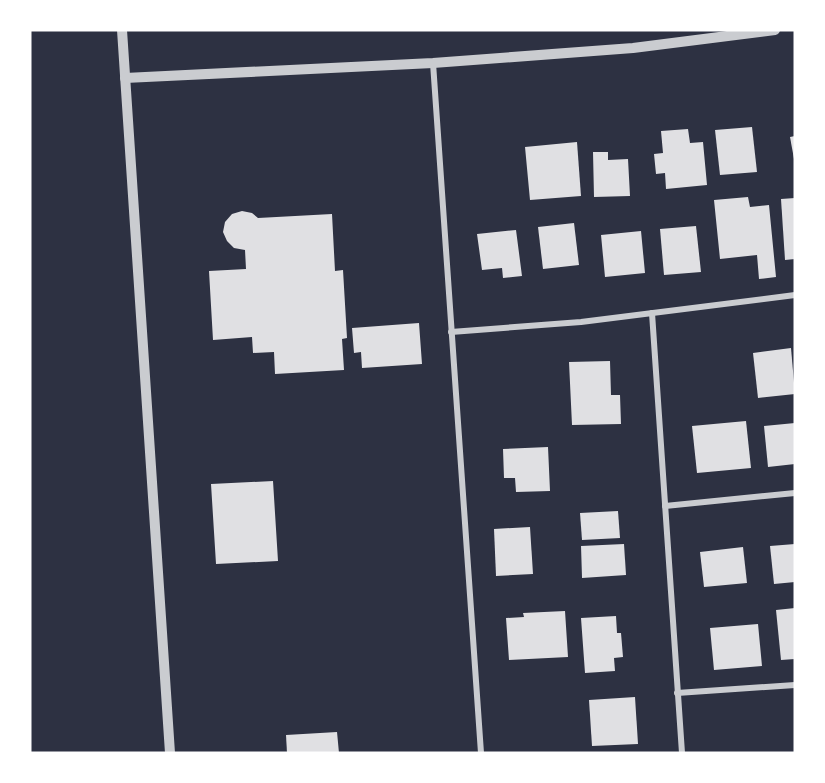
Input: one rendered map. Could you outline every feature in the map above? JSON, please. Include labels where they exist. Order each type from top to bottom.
[{"type":"street","points":[[122,30],[170,753]]},
{"type":"street","points":[[125,78],[433,63],[633,48],[775,30]]},
{"type":"street","points":[[433,63],[481,753]]},
{"type":"street","points":[[451,332],[581,322],[795,295]]},
{"type":"street","points":[[652,313],[682,753]]},
{"type":"street","points":[[665,506],[795,493]]},
{"type":"street","points":[[678,693],[795,685]]},
{"type":"building","points":[[752,127],[757,172],[720,175],[715,130]]},
{"type":"building","points":[[688,129],[690,143],[703,142],[707,185],[666,189],[665,173],[656,174],[654,154],[663,153],[661,131]]},
{"type":"building","points":[[795,136],[795,159],[794,159],[790,137]]},
{"type":"building","points":[[577,142],[581,196],[530,200],[525,147]]},
{"type":"building","points":[[593,152],[608,152],[608,160],[628,159],[630,196],[594,197]]},
{"type":"building","points":[[748,197],[750,207],[769,205],[776,277],[759,279],[757,255],[720,259],[714,200]]},
{"type":"building","points":[[795,198],[795,259],[785,260],[781,199]]},
{"type":"building","points":[[242,211],[252,213],[258,218],[332,214],[335,271],[343,270],[347,338],[342,339],[344,370],[275,374],[274,352],[253,353],[252,337],[213,340],[209,271],[246,269],[245,250],[234,248],[227,241],[223,232],[225,222],[232,214]]},
{"type":"building","points":[[574,223],[579,265],[543,269],[538,227]]},
{"type":"building","points":[[696,226],[701,272],[664,275],[660,229]]},
{"type":"building","points":[[516,230],[522,276],[503,278],[502,268],[482,270],[477,234]]},
{"type":"building","points":[[641,231],[645,273],[605,277],[601,235]]},
{"type":"building","points":[[419,323],[422,364],[362,368],[361,352],[354,353],[352,328]]},
{"type":"building","points":[[791,348],[795,394],[758,398],[753,353]]},
{"type":"building","points":[[610,361],[611,395],[620,395],[621,424],[572,425],[569,362]]},
{"type":"building","points":[[746,421],[751,468],[697,473],[692,426]]},
{"type":"building","points":[[795,423],[795,464],[768,467],[764,426]]},
{"type":"building","points":[[548,447],[550,491],[516,492],[515,478],[504,478],[503,449]]},
{"type":"building","points":[[273,481],[278,561],[216,564],[211,484]]},
{"type":"building","points":[[618,511],[620,538],[582,540],[580,513]]},
{"type":"building","points":[[530,527],[533,574],[496,576],[494,529]]},
{"type":"building","points":[[624,544],[626,575],[582,578],[581,546]]},
{"type":"building","points":[[795,544],[795,582],[774,584],[770,546]]},
{"type":"building","points":[[743,547],[747,583],[704,587],[700,552]]},
{"type":"building","points":[[795,608],[795,659],[781,660],[776,610]]},
{"type":"building","points":[[565,611],[568,657],[509,660],[506,618],[524,617],[523,613]]},
{"type":"building","points":[[616,616],[617,633],[621,633],[623,657],[614,658],[615,671],[585,673],[581,618]]},
{"type":"building","points":[[758,624],[762,666],[714,670],[710,628]]},
{"type":"building","points":[[635,697],[638,744],[592,746],[589,700]]},
{"type":"building","points":[[337,732],[339,753],[287,753],[286,735]]}]
